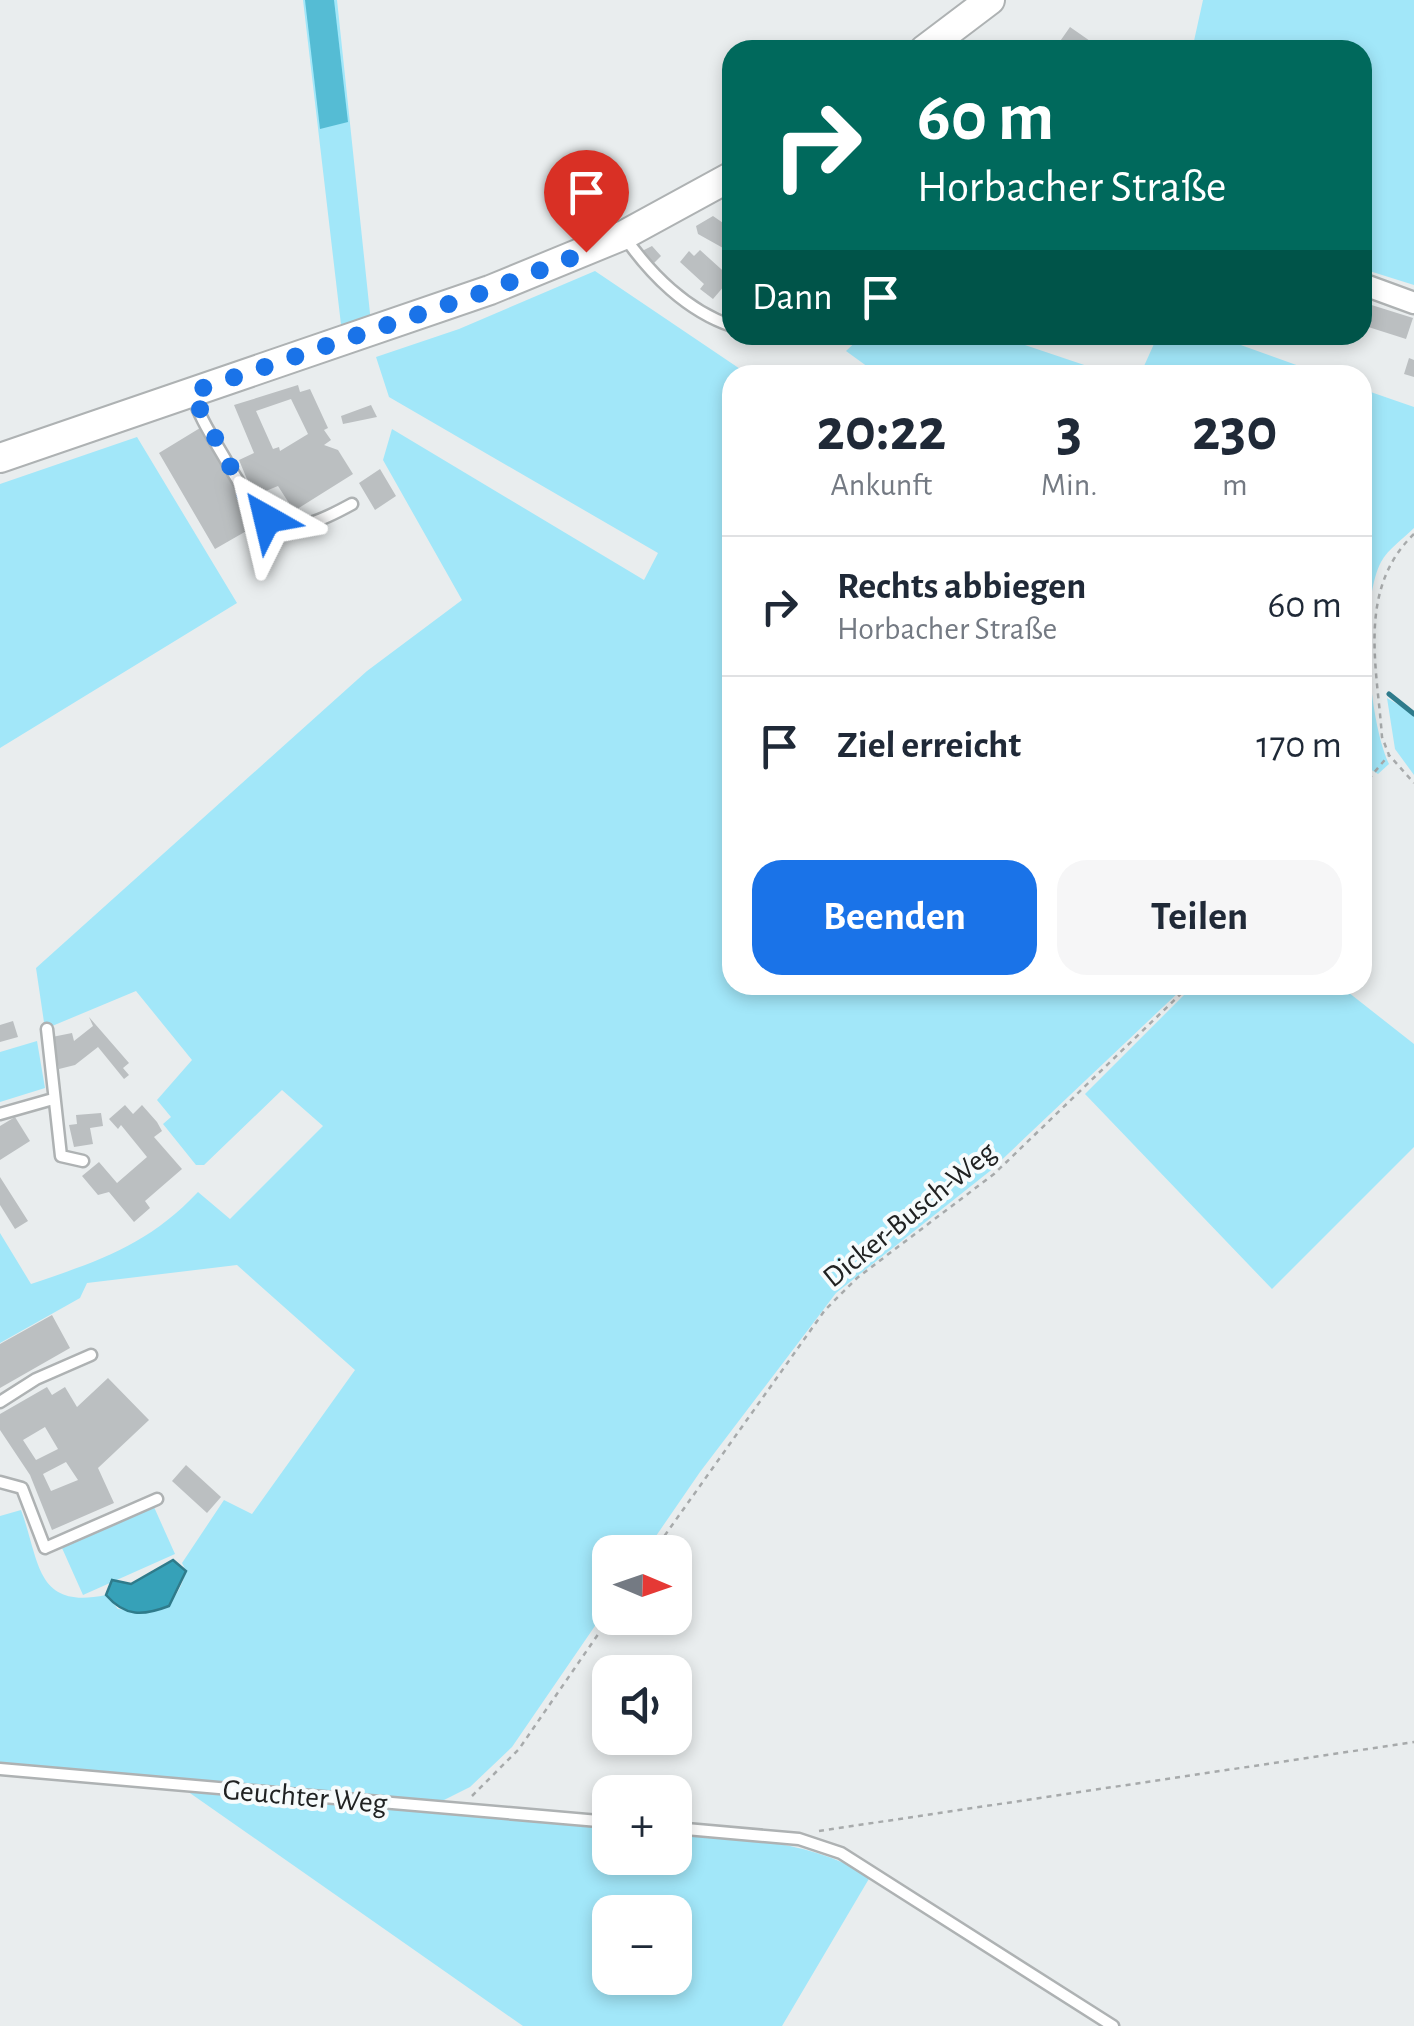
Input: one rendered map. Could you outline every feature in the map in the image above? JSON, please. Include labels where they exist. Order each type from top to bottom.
[{"type":"main road","points":[[937,40],[990,0]]},
{"type":"main road","points":[[0,458],[490,290],[624,235],[722,181]]},
{"type":"street","points":[[1372,288],[1414,303]]},
{"type":"lane","points":[[624,235],[658,280],[722,322]]},
{"type":"lane","points":[[191,392],[248,500],[267,519],[280,526],[308,526],[352,504]]},
{"type":"lane","points":[[47,1028],[61,1156],[83,1161]]},
{"type":"lane","points":[[0,1114],[53,1099]]},
{"type":"lane","points":[[0,1402],[36,1379],[91,1355]]},
{"type":"lane","points":[[0,1482],[22,1488],[44,1548],[156,1499]]},
{"type":"lane","name":"Geuchter Weg","points":[[0,1769],[592,1821]]},
{"type":"lane","points":[[692,1829],[799,1838],[867,1866],[1113,2026]]},
{"type":"path","points":[[1414,534],[1392,559],[1376,601],[1382,737],[1389,754],[1414,783]]},
{"type":"path","points":[[1372,775],[1389,754]]},
{"type":"path","name":"Dicker-Busch-Weg","points":[[665,1535],[825,1310],[858,1278],[994,1174],[1181,995]]},
{"type":"path","points":[[456,1810],[519,1749],[597,1635]]},
{"type":"path","points":[[799,1838],[822,1830],[909,1815],[1414,1742]]},
{"type":"shaded area","points":[[303,0],[337,0],[371,323],[342,333]]},
{"type":"shaded area","points":[[305,0],[334,0],[348,122],[320,129]]},
{"type":"shaded area","points":[[1203,0],[1414,0],[1414,285],[1372,272],[1372,40],[1194,40]]},
{"type":"shaded area","points":[[595,271],[734,365],[722,365],[722,995],[1176,995],[990,1171],[836,1293],[657,1535],[592,1535],[592,1630],[512,1747],[470,1787],[440,1802],[0,1763],[0,1516],[21,1510],[44,1577],[65,1595],[106,1595],[118,1609],[143,1611],[162,1607],[176,1595],[186,1571],[182,1563],[224,1500],[252,1514],[355,1370],[237,1265],[87,1283],[80,1298],[0,1343],[0,1233],[31,1284],[101,1259],[141,1238],[198,1192],[230,1219],[323,1126],[282,1090],[204,1165],[196,1165],[163,1124],[171,1117],[157,1100],[192,1060],[136,991],[45,1029],[36,968],[367,671],[462,600],[383,460],[392,429],[644,580],[658,553],[389,397],[376,357],[459,329]]},
{"type":"shaded area","points":[[852,345],[1025,345],[1084,365],[865,365],[846,351]]},
{"type":"shaded area","points":[[1154,345],[1241,345],[1296,365],[1144,365]]},
{"type":"shaded area","points":[[1372,392],[1414,407],[1414,528],[1381,562],[1372,593]]},
{"type":"shaded area","points":[[137,437],[237,603],[0,748],[0,484]]},
{"type":"shaded area","points":[[1372,693],[1389,764],[1378,774],[1372,770]]},
{"type":"shaded area","points":[[1387,698],[1414,714],[1414,775],[1395,749]]},
{"type":"shaded area","points":[[1184,995],[1352,995],[1414,1044],[1414,1147],[1272,1289],[1085,1094]]},
{"type":"shaded area","points":[[37,1041],[45,1088],[0,1102],[0,1052]]},
{"type":"shaded area","points":[[154,1507],[175,1554],[83,1595],[62,1548]]},
{"type":"shaded area","points":[[173,1560],[186,1571],[169,1606],[151,1612],[127,1611],[106,1595],[112,1580],[131,1584]]},
{"type":"shaded area","points":[[187,1791],[592,1825],[592,1875],[692,1875],[692,1835],[751,1840],[824,1855],[870,1877],[782,2026],[523,2026]]},
{"type":"building","points":[[1070,27],[1089,40],[1061,40]]},
{"type":"building","points":[[713,216],[722,222],[722,247],[698,234],[696,226]]},
{"type":"building","points":[[652,246],[661,256],[654,263],[642,251]]},
{"type":"building","points":[[700,250],[722,270],[722,288],[713,299],[700,289],[704,284],[680,262],[689,251],[694,256]]},
{"type":"building","points":[[1372,305],[1413,318],[1406,339],[1372,328]]},
{"type":"building","points":[[1409,358],[1414,360],[1414,377],[1404,374]]},
{"type":"building","points":[[298,385],[300,392],[310,389],[331,440],[324,445],[338,450],[353,474],[294,511],[278,486],[256,495],[239,460],[254,453],[234,405]],"holes":[[[291,399],[308,434],[280,451],[279,447],[273,449],[256,411]]]},
{"type":"building","points":[[371,405],[377,417],[343,424],[341,416]]},
{"type":"building","points":[[200,428],[257,525],[215,549],[159,453]]},
{"type":"building","points":[[380,469],[396,496],[375,510],[359,483]]},
{"type":"building","points":[[89,1017],[129,1063],[123,1068],[129,1075],[124,1079],[98,1047],[75,1065],[59,1069],[52,1037],[72,1033],[74,1041],[93,1026]]},
{"type":"building","points":[[13,1021],[18,1037],[0,1042],[0,1025]]},
{"type":"building","points":[[125,1105],[133,1114],[142,1105],[162,1131],[154,1137],[182,1169],[145,1201],[150,1208],[134,1222],[109,1192],[98,1195],[82,1176],[99,1162],[117,1183],[147,1157],[121,1125],[118,1129],[109,1119]]},
{"type":"building","points":[[101,1113],[103,1126],[90,1128],[93,1144],[74,1147],[69,1125],[77,1124],[76,1115]]},
{"type":"building","points":[[15,1117],[30,1141],[0,1160],[0,1126]]},
{"type":"building","points":[[0,1177],[28,1221],[15,1229],[0,1205]]},
{"type":"building","points":[[52,1315],[70,1348],[0,1388],[0,1344]]},
{"type":"building","points":[[108,1378],[149,1420],[98,1468],[114,1503],[52,1530],[30,1475],[0,1430],[0,1414],[47,1387],[52,1395],[65,1387],[77,1407]],"holes":[[[45,1427],[58,1449],[36,1460],[23,1440]],[[66,1462],[78,1480],[51,1491],[43,1474]]]},
{"type":"building","points":[[186,1465],[221,1497],[207,1513],[172,1481]]},
{"type":"waterway","points":[[1389,694],[1414,714]]},
{"type":"route","points":[[267,519],[248,500],[191,392],[490,290],[586,252]]}]
